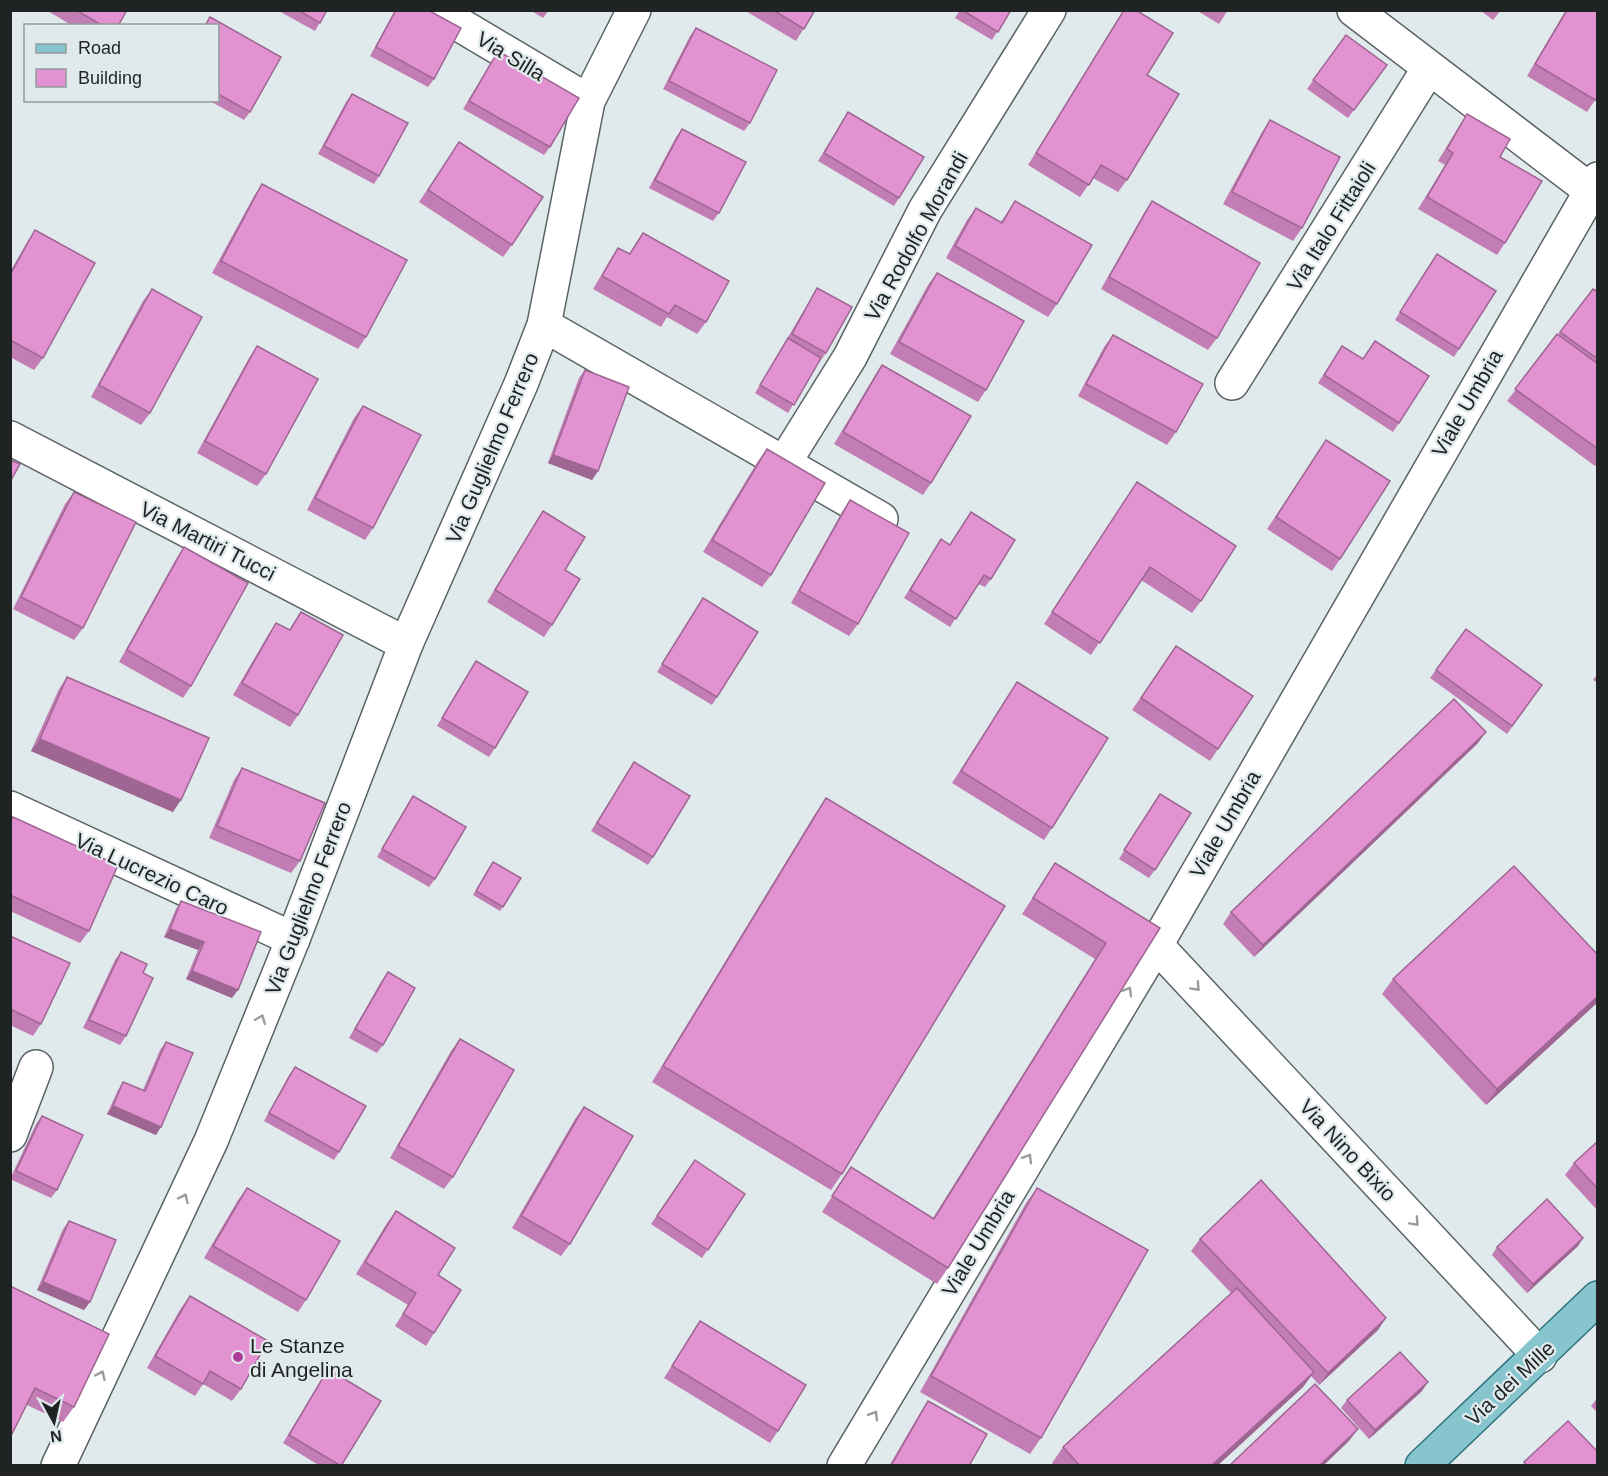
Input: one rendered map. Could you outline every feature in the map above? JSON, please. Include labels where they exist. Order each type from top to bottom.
[{"type":"main road","name":"Via dei Mille","points":[[1422,1466],[1540,1356],[1598,1298]]},
{"type":"street","name":"Via Silla","points":[[435,10],[588,101]]},
{"type":"street","name":"Via Guglielmo Ferrero","points":[[58,1466],[211,1141],[293,939],[406,644],[516,395],[544,325],[588,101],[634,10]]},
{"type":"street","name":"Via Rodolfo Morandi","points":[[784,463],[850,357],[925,210],[1049,10]]},
{"type":"street","points":[[1354,10],[1429,68],[1594,184]]},
{"type":"street","name":"Via Italo Fittaioli","points":[[1232,383],[1429,68]]},
{"type":"street","name":"Viale Umbria","points":[[844,1466],[1156,945],[1594,184]]},
{"type":"street","name":"Via Guglielmo Ferrero","points":[[544,325],[881,519]]},
{"type":"street","name":"Via Martiri Tucci","points":[[10,438],[406,644]]},
{"type":"street","name":"Via Lucrezio Caro","points":[[10,808],[293,939]]},
{"type":"street","name":"Via Nino Bixio","points":[[1156,945],[1540,1356]]},
{"type":"street","points":[[10,1135],[36,1067]]},
{"type":"building","points":[[76,10],[127,10],[119,24],[100,24]]},
{"type":"building","points":[[298,10],[327,10],[320,23]]},
{"type":"building","points":[[396,10],[428,10],[461,28],[434,79],[376,47]]},
{"type":"building","points":[[773,10],[815,10],[804,29]]},
{"type":"building","points":[[962,10],[1011,10],[998,32]]},
{"type":"building","points":[[1124,10],[1136,10],[1173,33],[1147,75],[1179,94],[1127,180],[1101,165],[1089,185],[1036,153]]},
{"type":"building","points":[[1567,10],[1598,10],[1598,96],[1595,100],[1535,64]]},
{"type":"building","points":[[210,17],[281,57],[250,112],[219,95],[219,24],[206,24]]},
{"type":"building","points":[[696,28],[777,70],[750,123],[669,81]]},
{"type":"building","points":[[1346,35],[1387,65],[1354,110],[1313,80]]},
{"type":"building","points":[[498,51],[579,98],[550,147],[469,101]]},
{"type":"building","points":[[352,94],[408,123],[379,176],[324,146]]},
{"type":"building","points":[[848,112],[924,157],[899,198],[824,153]]},
{"type":"building","points":[[1467,114],[1510,139],[1500,157],[1542,181],[1505,243],[1427,197],[1453,153],[1447,149]]},
{"type":"building","points":[[1270,120],[1340,157],[1302,228],[1232,192]]},
{"type":"building","points":[[682,129],[746,162],[719,213],[655,180]]},
{"type":"building","points":[[459,142],[543,197],[512,245],[428,190]]},
{"type":"building","points":[[262,184],[407,260],[366,337],[221,261]]},
{"type":"building","points":[[1015,201],[1092,245],[1057,304],[955,246],[976,208],[1002,223]]},
{"type":"building","points":[[1152,201],[1260,263],[1217,338],[1109,277]]},
{"type":"building","points":[[35,230],[95,263],[43,358],[10,340],[10,275]]},
{"type":"building","points":[[643,233],[729,281],[706,322],[675,305],[669,314],[602,276],[618,248],[630,254]]},
{"type":"building","points":[[1437,254],[1496,291],[1459,349],[1400,312]]},
{"type":"building","points":[[937,273],[1024,321],[986,390],[899,342]]},
{"type":"building","points":[[817,288],[852,307],[826,353],[792,334]]},
{"type":"building","points":[[152,289],[202,317],[150,413],[99,385]]},
{"type":"building","points":[[1593,289],[1598,292],[1598,359],[1560,332]]},
{"type":"building","points":[[1557,334],[1598,364],[1598,449],[1515,389]]},
{"type":"building","points":[[1113,335],[1203,384],[1176,432],[1086,384]]},
{"type":"building","points":[[788,338],[821,358],[794,405],[760,385]]},
{"type":"building","points":[[1375,341],[1429,376],[1399,423],[1324,375],[1342,346],[1363,359]]},
{"type":"building","points":[[257,346],[318,379],[266,474],[205,441]]},
{"type":"building","points":[[882,365],[971,416],[931,483],[843,432]]},
{"type":"building","points":[[585,370],[629,387],[598,471],[553,455]]},
{"type":"building","points":[[363,406],[421,435],[373,528],[315,498]]},
{"type":"building","points":[[1326,440],[1390,481],[1340,559],[1276,517]]},
{"type":"building","points":[[767,449],[825,483],[771,575],[712,540]]},
{"type":"building","points":[[10,460],[20,464],[10,482]]},
{"type":"building","points":[[1137,482],[1236,546],[1201,601],[1150,567],[1100,643],[1052,612]]},
{"type":"building","points":[[74,492],[136,522],[83,628],[21,597]]},
{"type":"building","points":[[850,500],[909,533],[858,624],[799,591]]},
{"type":"building","points":[[543,511],[585,537],[565,570],[580,579],[552,625],[495,590]]},
{"type":"building","points":[[971,512],[1015,540],[991,579],[984,575],[956,619],[910,590],[941,539],[950,545]]},
{"type":"building","points":[[184,547],[248,583],[191,686],[127,650]]},
{"type":"building","points":[[703,598],[758,632],[717,697],[662,664]]},
{"type":"building","points":[[301,612],[343,635],[298,715],[242,683],[276,623],[290,630]]},
{"type":"building","points":[[1466,629],[1542,685],[1512,726],[1436,670]]},
{"type":"building","points":[[1176,646],[1253,696],[1218,749],[1141,698]]},
{"type":"building","points":[[476,661],[528,692],[495,748],[442,718]]},
{"type":"building","points":[[67,677],[209,738],[181,800],[40,739]]},
{"type":"building","points":[[1017,682],[1108,738],[1052,828],[961,771]]},
{"type":"building","points":[[1454,699],[1486,732],[1263,945],[1231,912]]},
{"type":"building","points":[[634,762],[690,796],[653,857],[597,823]]},
{"type":"building","points":[[242,768],[325,803],[300,861],[217,826]]},
{"type":"building","points":[[1160,794],[1191,813],[1155,870],[1124,850]]},
{"type":"building","points":[[413,796],[466,827],[435,879],[382,849]]},
{"type":"building","points":[[826,798],[1005,906],[842,1174],[663,1066]]},
{"type":"building","points":[[13,817],[118,865],[89,931],[10,895],[10,823]]},
{"type":"building","points":[[493,862],[521,878],[503,907],[476,891]]},
{"type":"building","points":[[1055,863],[1160,928],[948,1268],[832,1196],[851,1167],[934,1219],[1106,943],[1033,898]]},
{"type":"building","points":[[1514,866],[1598,955],[1598,996],[1497,1089],[1393,979]]},
{"type":"building","points":[[181,901],[261,932],[238,990],[192,971],[204,942],[170,929]]},
{"type":"building","points":[[10,936],[70,963],[41,1024],[10,1009]]},
{"type":"building","points":[[121,952],[147,964],[143,973],[153,978],[126,1036],[89,1020]]},
{"type":"building","points":[[388,972],[415,988],[383,1045],[355,1029]]},
{"type":"building","points":[[460,1039],[514,1070],[453,1177],[398,1146]]},
{"type":"building","points":[[166,1042],[193,1053],[161,1127],[113,1106],[123,1082],[145,1091]]},
{"type":"building","points":[[295,1067],[366,1106],[339,1152],[269,1113]]},
{"type":"building","points":[[584,1107],[633,1136],[570,1244],[521,1216]]},
{"type":"building","points":[[42,1116],[83,1135],[57,1190],[16,1171]]},
{"type":"building","points":[[1598,1141],[1598,1189],[1574,1163]]},
{"type":"building","points":[[695,1160],[745,1194],[708,1250],[657,1216]]},
{"type":"building","points":[[1261,1180],[1386,1318],[1328,1373],[1200,1239]]},
{"type":"building","points":[[247,1188],[340,1241],[306,1300],[213,1246]]},
{"type":"building","points":[[1037,1188],[1148,1250],[1041,1438],[931,1376]]},
{"type":"building","points":[[1547,1199],[1583,1238],[1533,1284],[1497,1247]]},
{"type":"building","points":[[396,1211],[455,1248],[438,1275],[461,1290],[434,1333],[403,1314],[416,1293],[365,1262]]},
{"type":"building","points":[[69,1221],[116,1240],[90,1302],[43,1282]]},
{"type":"building","points":[[10,1286],[109,1334],[74,1407],[35,1388],[10,1438]]},
{"type":"building","points":[[1237,1288],[1314,1372],[1211,1466],[1080,1466],[1063,1447]]},
{"type":"building","points":[[190,1296],[268,1341],[241,1389],[210,1371],[203,1384],[155,1356]]},
{"type":"building","points":[[700,1321],[806,1385],[778,1431],[672,1366]]},
{"type":"building","points":[[1400,1352],[1428,1382],[1375,1430],[1347,1400]]},
{"type":"building","points":[[328,1369],[381,1401],[341,1466],[289,1435]]},
{"type":"building","points":[[1315,1384],[1358,1429],[1319,1466],[1229,1466]]},
{"type":"building","points":[[928,1401],[987,1434],[969,1466],[891,1466]]},
{"type":"building","points":[[1568,1421],[1598,1452],[1598,1466],[1527,1466],[1524,1462]]},
{"type":"place","name":"Le Stanze di Angelina","points":[[238,1357]]}]
